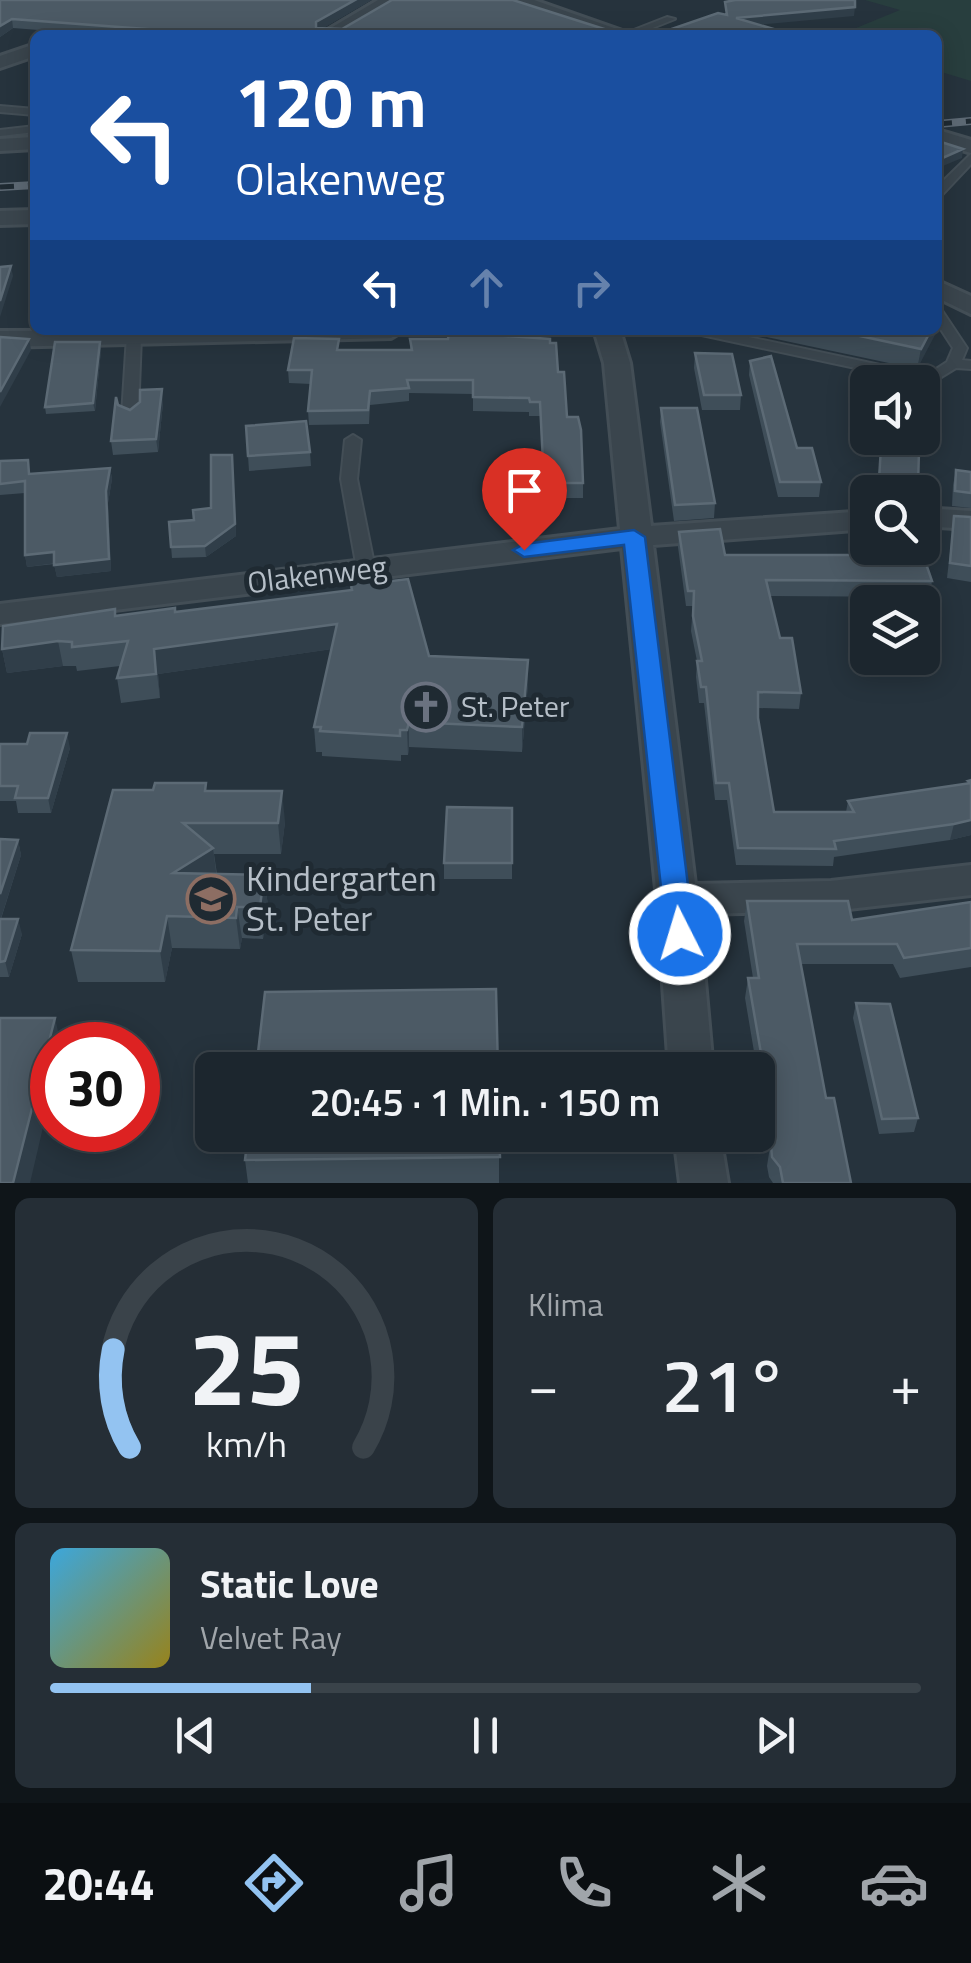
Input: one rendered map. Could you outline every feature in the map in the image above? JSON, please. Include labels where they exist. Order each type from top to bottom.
[{"type":"street","points":[[337,30],[392,0]]},
{"type":"street","points":[[516,0],[608,30]]},
{"type":"street","points":[[0,42],[30,47]]},
{"type":"street","points":[[0,62],[30,50]]},
{"type":"street","points":[[942,137],[971,147]]},
{"type":"street","points":[[0,145],[30,143]]},
{"type":"street","points":[[0,218],[30,217]]},
{"type":"street","points":[[942,290],[971,306]]},
{"type":"street","points":[[0,339],[177,335]]},
{"type":"street","points":[[609,335],[617,362],[677,899],[690,1052]]},
{"type":"street","points":[[940,517],[971,520]]},
{"type":"street","name":"Olakenweg","points":[[0,614],[634,537],[850,521]]},
{"type":"street","points":[[677,899],[831,896],[971,880]]},
{"type":"street","points":[[700,1152],[704,1183]]},
{"type":"lane","points":[[633,30],[670,19]]},
{"type":"lane","points":[[0,112],[30,120]]},
{"type":"lane","points":[[0,129],[30,122]]},
{"type":"lane","points":[[942,188],[971,157]]},
{"type":"lane","points":[[720,335],[930,380],[954,364],[960,348],[942,321]]},
{"type":"lane","points":[[130,415],[134,336]]},
{"type":"lane","points":[[954,364],[971,365]]},
{"type":"lane","points":[[353,440],[349,480],[366,569]]},
{"type":"green space","points":[[865,0],[971,0],[971,81],[942,72],[942,30],[851,30],[900,10]]},
{"type":"building","points":[[0,0],[355,0],[316,22],[316,28],[342,29],[392,0],[513,0],[607,30],[143,30],[12,19],[0,26]]},
{"type":"building","points":[[855,0],[855,7],[736,18],[777,30],[669,30],[718,13],[727,15],[725,2]]},
{"type":"building","points":[[942,142],[963,149],[942,158]]},
{"type":"building","points":[[11,266],[0,301],[0,267]]},
{"type":"building","points":[[449,335],[492,335],[550,339],[550,343],[556,343],[558,372],[564,372],[567,417],[578,417],[581,430],[583,483],[544,483],[540,402],[530,402],[529,398],[473,397],[473,380],[407,380],[409,388],[370,391],[368,410],[308,411],[312,370],[288,370],[294,338],[339,339],[337,350],[412,350],[410,339],[448,339]]},
{"type":"building","points":[[855,335],[928,335],[921,349]]},
{"type":"building","points":[[0,337],[29,339],[0,392]]},
{"type":"building","points":[[55,342],[100,342],[93,403],[45,407]]},
{"type":"building","points":[[695,353],[732,354],[741,395],[704,395]]},
{"type":"building","points":[[771,356],[797,448],[812,448],[821,482],[780,482],[750,361]]},
{"type":"building","points":[[162,389],[156,439],[111,441],[116,397],[118,405],[130,410],[140,402],[140,390]]},
{"type":"building","points":[[661,408],[697,408],[715,503],[675,505]]},
{"type":"building","points":[[306,421],[310,452],[248,456],[246,426]]},
{"type":"building","points":[[211,455],[232,455],[235,524],[205,546],[171,547],[169,522],[194,520],[193,510],[211,508]]},
{"type":"building","points":[[881,455],[919,455],[918,475],[879,475]]},
{"type":"building","points":[[28,460],[29,474],[110,468],[106,491],[109,559],[54,565],[54,552],[25,555],[25,481],[0,484],[0,461]]},
{"type":"building","points":[[956,470],[971,472],[971,493],[955,491]]},
{"type":"building","points":[[954,516],[971,517],[971,566],[950,563]]},
{"type":"building","points":[[720,529],[725,555],[850,555],[850,565],[926,565],[932,581],[766,580],[780,638],[792,638],[801,693],[758,692],[758,718],[774,812],[854,812],[848,801],[971,783],[971,820],[834,841],[836,849],[738,848],[729,783],[716,783],[706,687],[701,687],[697,661],[702,661],[693,616],[694,591],[688,591],[679,532]]},
{"type":"building","points":[[382,576],[384,582],[408,579],[429,656],[528,660],[522,727],[409,722],[407,730],[400,730],[400,736],[320,731],[321,727],[314,727],[337,624],[154,649],[156,674],[117,678],[128,641],[72,647],[72,642],[58,641],[2,649],[3,626],[115,609],[115,616],[175,608],[175,612],[352,590],[350,581]]},
{"type":"building","points":[[30,733],[67,733],[48,798],[15,798],[18,786],[0,786],[0,744],[27,744]]},
{"type":"building","points":[[155,783],[206,783],[205,791],[282,791],[278,823],[183,823],[213,848],[173,873],[264,875],[260,907],[237,907],[236,918],[167,916],[160,951],[71,950],[113,790],[153,790]]},
{"type":"building","points":[[447,807],[512,808],[512,863],[444,863]]},
{"type":"building","points":[[0,839],[18,840],[0,894]]},
{"type":"building","points":[[747,901],[848,901],[852,920],[971,902],[971,948],[904,958],[897,944],[797,944],[826,1098],[834,1098],[851,1183],[783,1183],[772,1152],[775,1152],[776,1140],[775,1052],[761,1052],[748,978],[759,978]]},
{"type":"building","points":[[0,919],[18,919],[5,961],[0,962]]},
{"type":"building","points":[[496,989],[498,1052],[258,1052],[265,992]]},
{"type":"building","points":[[856,1003],[890,1004],[918,1118],[882,1119]]},
{"type":"building","points":[[0,1018],[55,1018],[54,1022],[30,1022],[30,1116],[13,1183],[0,1183]]},
{"type":"building","points":[[246,1152],[500,1152],[500,1157],[245,1160]]},
{"type":"railway","points":[[942,124],[971,121]]},
{"type":"railway","points":[[0,187],[30,185]]},
{"type":"place","name":"St. Peter","points":[[426,707]]},
{"type":"place","name":"Kindergarten St. Peter","points":[[211,899]]},
{"type":"route","points":[[524,550],[634,537],[680,934]]}]
